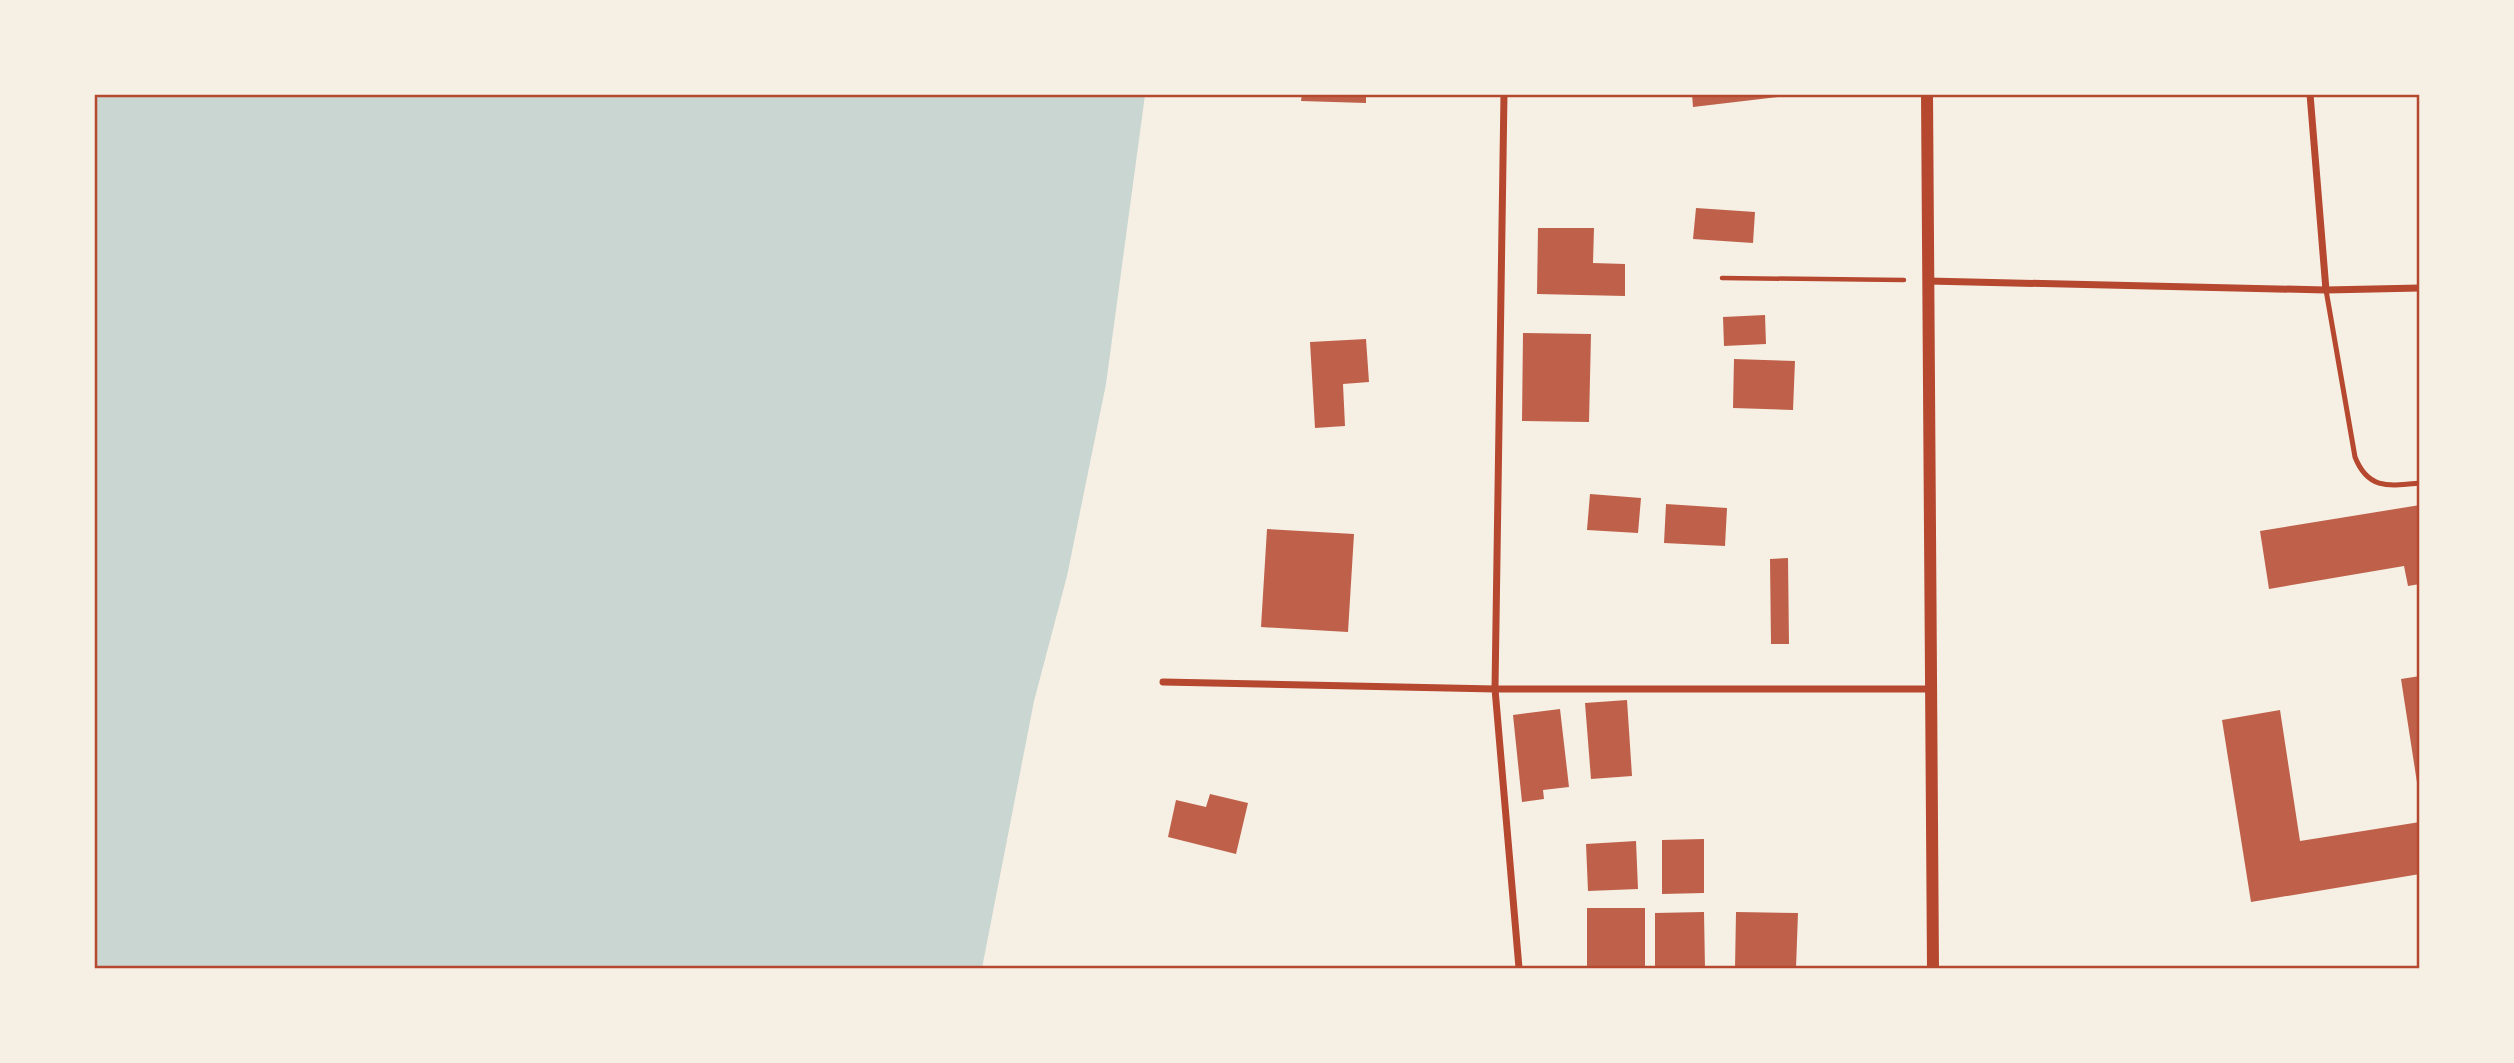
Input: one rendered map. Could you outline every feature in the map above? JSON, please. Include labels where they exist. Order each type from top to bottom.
[{"type":"street","points":[[1504,94],[1495,689],[1519,968]]},
{"type":"street","points":[[1927,94],[1933,968]]},
{"type":"street","points":[[2310,94],[2326,290]]},
{"type":"street","points":[[1928,281],[2326,290],[2420,288]]},
{"type":"street","points":[[1163,682],[1495,689],[1931,689]]},
{"type":"lane","points":[[2326,290],[2355,457],[2361,471],[2385,485],[2420,483]]},
{"type":"path","points":[[1722,278],[1928,281]]},
{"type":"shaded area","points":[[94,95],[1145,95],[1106,384],[1067,576],[1034,701],[982,968],[95,968]]},
{"type":"building","points":[[1302,94],[1366,94],[1366,103],[1301,101]]},
{"type":"building","points":[[1692,94],[1787,94],[1787,96],[1693,107]]},
{"type":"building","points":[[1696,208],[1755,212],[1753,243],[1693,239]]},
{"type":"building","points":[[1538,228],[1594,228],[1593,263],[1625,264],[1625,296],[1537,294]]},
{"type":"building","points":[[1765,315],[1766,344],[1724,346],[1723,317]]},
{"type":"building","points":[[1523,333],[1591,334],[1589,422],[1522,421]]},
{"type":"building","points":[[1366,339],[1369,382],[1343,384],[1345,426],[1315,428],[1310,342]]},
{"type":"building","points":[[1734,359],[1795,361],[1793,410],[1733,408]]},
{"type":"building","points":[[1590,494],[1641,498],[1638,533],[1587,530]]},
{"type":"building","points":[[1666,504],[1727,508],[1725,546],[1664,543]]},
{"type":"building","points":[[2420,505],[2420,584],[2408,586],[2404,566],[2269,589],[2260,531]]},
{"type":"building","points":[[1267,529],[1354,534],[1348,632],[1261,627]]},
{"type":"building","points":[[1788,558],[1789,644],[1771,644],[1770,559]]},
{"type":"building","points":[[2420,676],[2420,789],[2418,789],[2401,679]]},
{"type":"building","points":[[1627,700],[1632,776],[1591,779],[1585,703]]},
{"type":"building","points":[[1560,709],[1569,787],[1543,790],[1544,799],[1522,802],[1513,715]]},
{"type":"building","points":[[2280,710],[2300,841],[2420,822],[2420,874],[2251,902],[2222,720]]},
{"type":"building","points":[[1210,794],[1248,803],[1236,854],[1168,837],[1176,800],[1206,807]]},
{"type":"building","points":[[1704,839],[1704,893],[1662,894],[1662,840]]},
{"type":"building","points":[[1636,841],[1638,889],[1588,891],[1586,844]]},
{"type":"building","points":[[1587,908],[1645,908],[1645,968],[1587,968]]},
{"type":"building","points":[[1704,912],[1705,968],[1655,968],[1655,913]]},
{"type":"building","points":[[1736,912],[1798,913],[1796,968],[1735,968]]}]
